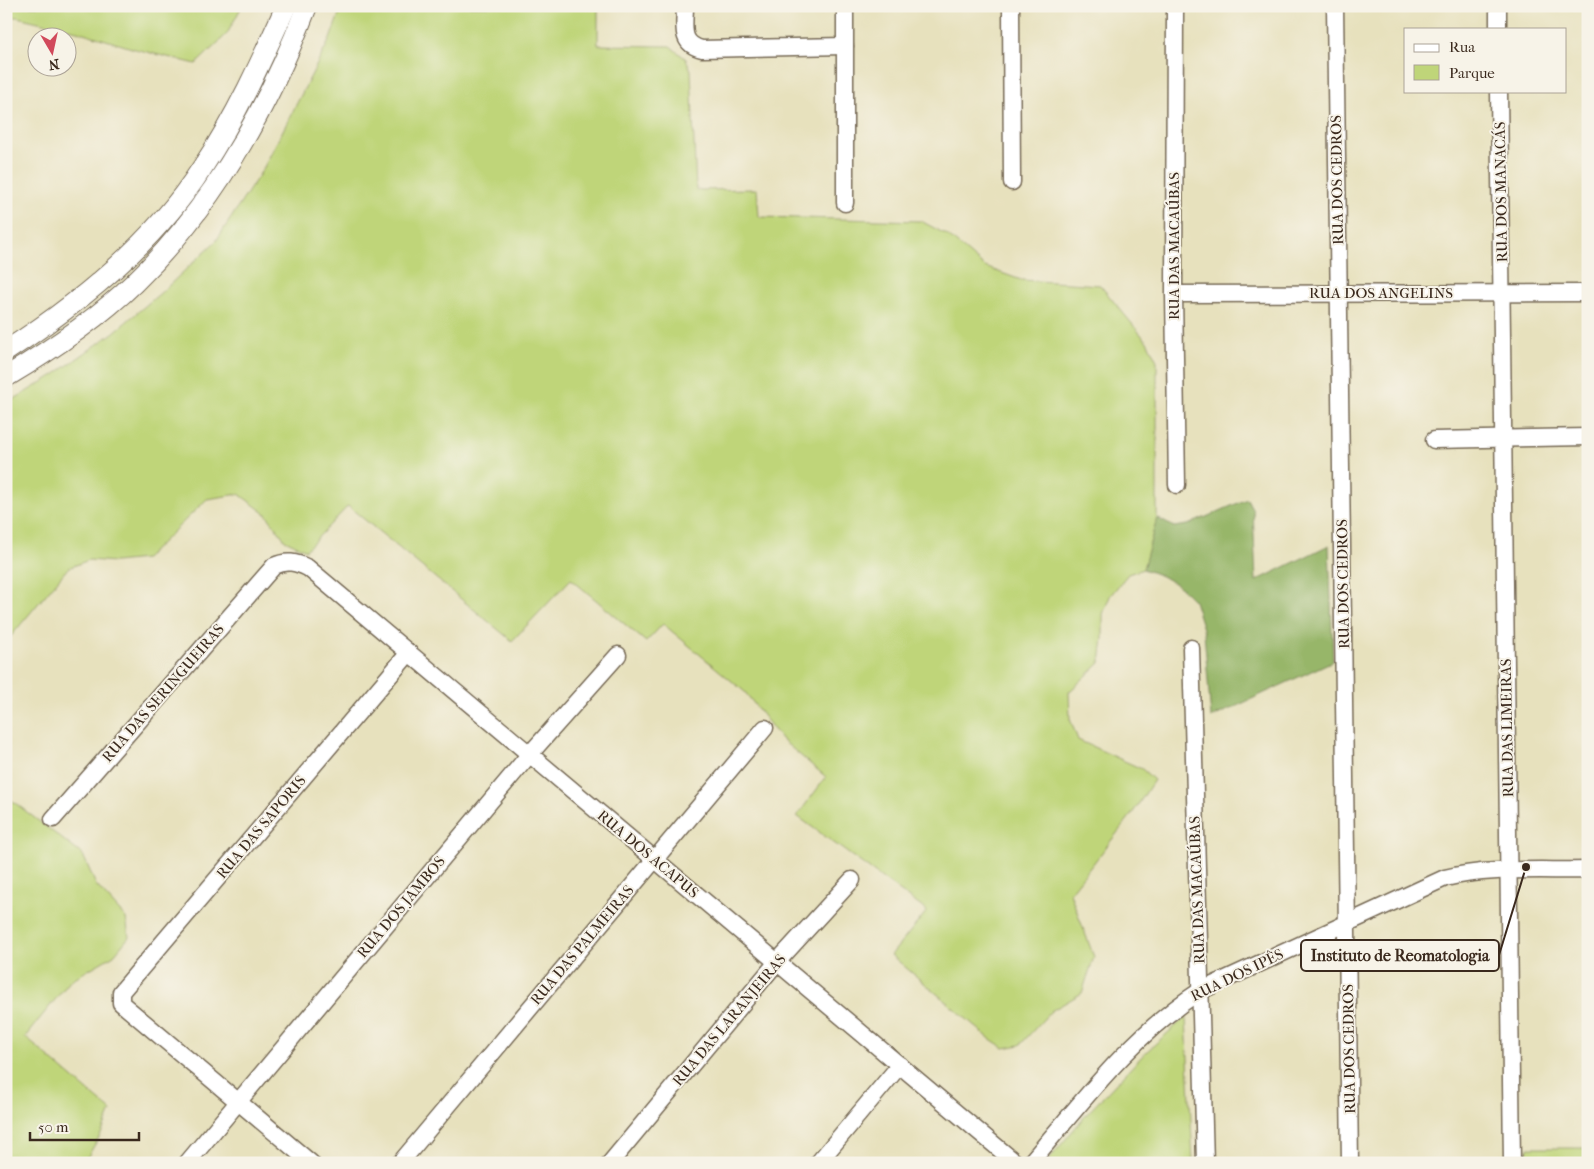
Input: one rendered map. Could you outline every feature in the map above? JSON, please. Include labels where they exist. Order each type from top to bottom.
[{"type":"main road","points":[[6,351],[40,329],[123,261],[178,200],[202,169],[232,118],[286,6]]},
{"type":"main road","points":[[6,377],[38,358],[88,322],[133,284],[169,246],[194,215],[232,160],[265,100],[296,36],[307,6]]},
{"type":"street","points":[[685,6],[685,36],[691,45],[702,49],[845,46]]},
{"type":"street","points":[[845,6],[845,203]]},
{"type":"street","points":[[1011,6],[1012,182]]},
{"type":"street","name":"RUA DAS MACAÚBAS","points":[[1175,6],[1174,294],[1177,485]]},
{"type":"street","name":"RUA DOS CEDROS","points":[[1335,6],[1350,1163]]},
{"type":"street","points":[[1498,6],[1498,28]]},
{"type":"street","name":"RUA DOS MANACÁS","points":[[1499,92],[1503,293]]},
{"type":"street","name":"RUA DAS LIMEIRAS","points":[[1503,293],[1512,1163]]},
{"type":"street","name":"RUA DOS ANGELINS","points":[[1174,294],[1588,293]]},
{"type":"street","points":[[1434,440],[1588,438]]},
{"type":"street","name":"RUA DOS ACAPUS","points":[[274,566],[292,562],[308,568],[408,654],[1016,1163]]},
{"type":"street","name":"RUA DAS SERINGUEIRAS","points":[[53,819],[274,566]]},
{"type":"street","name":"RUA DAS MACAÚBAS","points":[[1191,648],[1205,1163]]},
{"type":"street","name":"RUA DAS SAPORIS","points":[[238,1102],[122,1003],[121,992],[408,654]]},
{"type":"street","name":"RUA DOS JAMBOS","points":[[187,1163],[529,755],[618,655]]},
{"type":"street","name":"RUA DAS PALMEIRAS","points":[[400,1163],[653,859],[765,728]]},
{"type":"street","name":"RUA DOS IPÊS","points":[[1030,1163],[1129,1050],[1164,1016],[1200,991],[1445,878],[1457,875],[1508,871],[1588,870]]},
{"type":"street","name":"RUA DAS LARANJEIRAS","points":[[610,1163],[777,962],[852,880]]},
{"type":"street","points":[[818,1163],[900,1065]]},
{"type":"street","points":[[238,1102],[311,1163]]},
{"type":"green space","points":[[6,6],[242,6],[227,34],[196,64],[135,49],[78,31],[78,28],[64,28],[17,17],[6,17]]},
{"type":"green space","points":[[342,6],[598,6],[598,45],[670,46],[686,59],[691,70],[696,190],[757,189],[759,217],[921,221],[947,235],[985,267],[1021,280],[1100,285],[1148,343],[1157,361],[1157,518],[1143,569],[1128,574],[1110,596],[1103,614],[1103,639],[1100,663],[1069,692],[1070,719],[1078,740],[1142,769],[1154,780],[1132,814],[1070,893],[1094,957],[1082,993],[1051,1011],[1020,1045],[1004,1048],[989,1038],[891,955],[927,911],[797,816],[826,777],[782,740],[745,692],[663,624],[646,642],[571,579],[512,641],[348,506],[306,550],[285,540],[266,514],[239,494],[207,499],[145,559],[115,562],[89,560],[68,568],[6,642],[6,404],[54,375],[113,333],[164,290],[216,241],[263,169],[330,39]]},
{"type":"green space","points":[[1247,499],[1253,510],[1256,581],[1329,545],[1333,661],[1211,718],[1204,632],[1194,601],[1179,586],[1162,576],[1143,569],[1157,518],[1174,527],[1188,525]]},
{"type":"green space","points":[[6,796],[83,855],[96,885],[126,918],[129,937],[114,955],[71,980],[25,1037],[111,1111],[101,1134],[84,1163],[6,1163]]},
{"type":"green space","points":[[1186,1017],[1193,1163],[1046,1163],[1084,1117],[1146,1052]]},
{"type":"green space","points":[[1527,1148],[1588,1148],[1588,1163],[1528,1163]]},
{"type":"place","name":"Instituto de Reomatologia","points":[[1526,867]]}]
